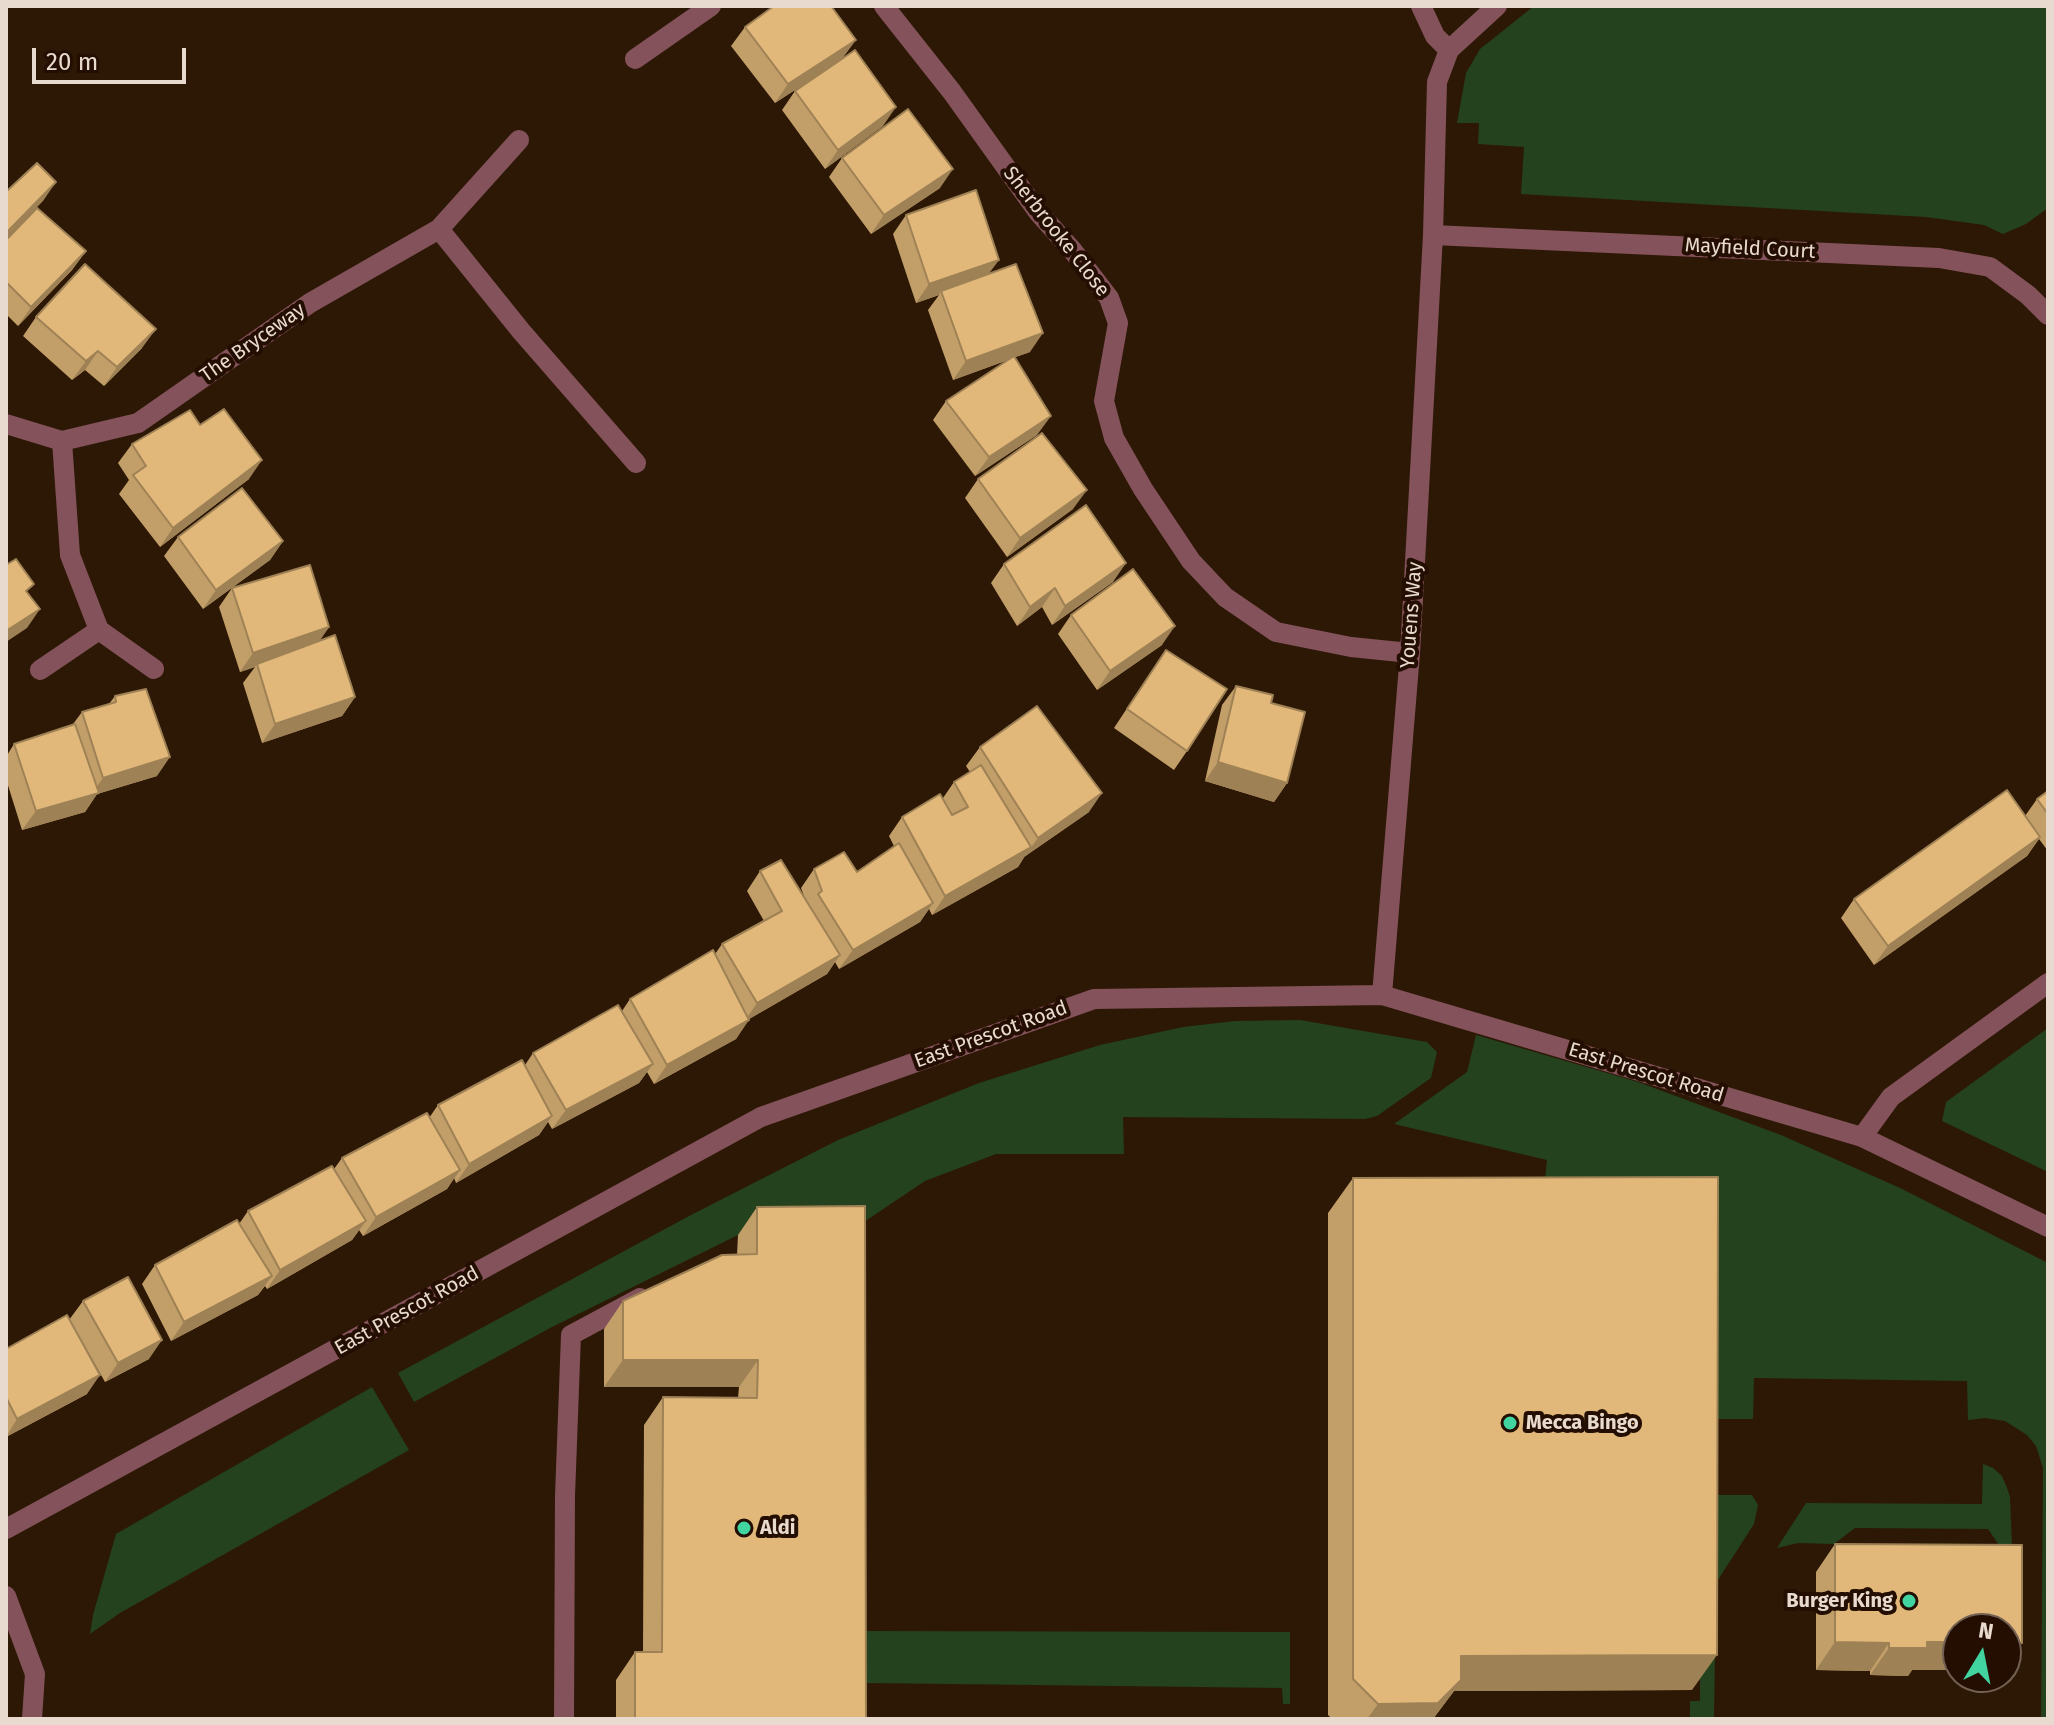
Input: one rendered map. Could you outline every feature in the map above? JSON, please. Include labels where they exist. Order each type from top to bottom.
[{"type":"street","points":[[635,59],[711,6]]},
{"type":"street","name":"Sherbrooke Close","points":[[884,6],[952,92],[1038,212],[1109,298],[1118,323],[1104,401],[1114,438],[1143,489],[1191,561],[1225,597],[1276,632],[1351,647],[1410,653]]},
{"type":"street","points":[[1421,6],[1435,36],[1449,50],[1497,6]]},
{"type":"street","name":"Youens Way","points":[[1382,995],[1410,653],[1433,235],[1437,82],[1449,50]]},
{"type":"street","name":"The Bryceway","points":[[62,441],[138,423],[310,303],[439,229],[519,140]]},
{"type":"street","points":[[439,229],[521,331],[636,463]]},
{"type":"street","name":"Mayfield Court","points":[[1433,235],[1939,258],[1990,267],[2028,295],[2048,315]]},
{"type":"street","points":[[6,424],[62,441],[70,555],[99,630],[154,669]]},
{"type":"street","points":[[40,670],[99,630]]},
{"type":"street","points":[[1862,1137],[1891,1097],[2048,983]]},
{"type":"street","name":"East Prescot Road","points":[[6,1529],[761,1117],[1094,999],[1382,995],[1862,1137],[2048,1227]]},
{"type":"street","points":[[564,1719],[565,1496],[571,1335],[663,1286]]},
{"type":"street","points":[[6,1596],[35,1674],[32,1719]]},
{"type":"green space","points":[[1534,6],[2048,6],[2048,208],[2026,224],[2003,234],[1984,225],[1926,217],[1521,194],[1524,147],[1478,144],[1479,123],[1457,123],[1466,73],[1480,49]]},
{"type":"green space","points":[[1300,1020],[1427,1042],[1437,1052],[1431,1078],[1377,1116],[1365,1119],[1123,1117],[1124,1154],[996,1154],[925,1181],[846,1234],[738,1235],[552,1327],[414,1402],[398,1373],[691,1215],[838,1140],[979,1083],[1100,1045],[1183,1027],[1235,1021]]},
{"type":"green space","points":[[2048,1028],[2048,1172],[1942,1121],[1946,1102]]},
{"type":"green space","points":[[1476,1035],[1638,1082],[1781,1135],[1900,1188],[2048,1263],[2048,1719],[2041,1719],[2043,1468],[2036,1446],[2027,1435],[2005,1421],[1985,1418],[1968,1420],[1967,1381],[1754,1378],[1753,1419],[1717,1419],[1714,1495],[1752,1495],[1758,1505],[1754,1524],[1716,1583],[1714,1719],[1690,1719],[1690,1701],[1700,1701],[1700,1202],[1543,1198],[1547,1160],[1394,1124],[1467,1072]]},
{"type":"green space","points":[[372,1387],[409,1450],[120,1613],[90,1634],[116,1534]]},
{"type":"green space","points":[[1983,1464],[2002,1476],[2007,1488],[2012,1548],[2001,1548],[1988,1529],[1855,1528],[1834,1544],[1798,1543],[1777,1548],[1806,1503],[1982,1504]]},
{"type":"green space","points":[[866,1631],[1290,1632],[1290,1704],[1283,1704],[1282,1688],[867,1683]]},
{"type":"building","points":[[774,6],[831,6],[856,40],[788,84],[745,27]]},
{"type":"building","points":[[855,50],[896,107],[838,150],[795,91]]},
{"type":"building","points":[[908,109],[953,169],[884,215],[842,158]]},
{"type":"building","points":[[37,163],[56,182],[6,233],[6,188],[8,190]]},
{"type":"building","points":[[976,190],[999,260],[929,284],[906,215]]},
{"type":"building","points":[[37,208],[86,251],[31,307],[6,282],[6,240]]},
{"type":"building","points":[[85,264],[156,329],[117,367],[98,351],[86,361],[36,317]]},
{"type":"building","points":[[1016,264],[1043,333],[966,361],[941,291]]},
{"type":"building","points":[[1014,356],[1051,416],[989,457],[946,401]]},
{"type":"building","points":[[224,409],[262,460],[173,528],[133,475],[146,466],[132,444],[190,410],[200,425]]},
{"type":"building","points":[[1042,433],[1087,490],[1020,538],[978,479]]},
{"type":"building","points":[[242,488],[283,541],[216,590],[178,537]]},
{"type":"building","points":[[1086,505],[1126,563],[1065,606],[1055,588],[1030,607],[1004,564]]},
{"type":"building","points":[[16,559],[34,584],[26,591],[40,609],[6,631],[6,565]]},
{"type":"building","points":[[310,565],[329,627],[253,653],[232,588]]},
{"type":"building","points":[[1133,569],[1175,626],[1110,671],[1071,615]]},
{"type":"building","points":[[335,635],[355,697],[275,724],[257,664]]},
{"type":"building","points":[[1166,650],[1227,689],[1187,751],[1127,709]]},
{"type":"building","points":[[1236,686],[1273,695],[1271,703],[1305,712],[1287,783],[1218,762]]},
{"type":"building","points":[[146,689],[170,757],[103,778],[82,712],[116,702],[115,696]]},
{"type":"building","points":[[1037,706],[1102,793],[1038,838],[980,747]]},
{"type":"building","points":[[75,724],[99,793],[36,811],[14,744]]},
{"type":"building","points":[[981,765],[1031,847],[945,896],[902,817],[940,794],[952,815],[968,807],[954,782]]},
{"type":"building","points":[[2007,790],[2040,837],[1888,946],[1854,899]]},
{"type":"building","points":[[2048,791],[2048,814],[2037,799]]},
{"type":"building","points":[[899,843],[933,903],[853,950],[818,894],[822,891],[814,869],[844,852],[857,872]]},
{"type":"building","points":[[781,860],[840,955],[757,1003],[722,944],[782,911],[760,871]]},
{"type":"building","points":[[713,950],[749,1020],[667,1065],[630,999]]},
{"type":"building","points":[[618,1005],[653,1064],[566,1110],[533,1053]]},
{"type":"building","points":[[522,1060],[552,1116],[469,1164],[438,1105]]},
{"type":"building","points":[[427,1113],[460,1170],[376,1217],[342,1158]]},
{"type":"building","points":[[332,1166],[366,1221],[280,1270],[248,1211]]},
{"type":"building","name":"Mecca Bingo","points":[[1718,1177],[1717,1655],[1461,1656],[1461,1680],[1438,1703],[1378,1704],[1353,1679],[1353,1178]]},
{"type":"building","name":"Aldi","points":[[865,1206],[866,1719],[635,1719],[635,1652],[662,1652],[663,1397],[757,1398],[758,1360],[623,1360],[623,1301],[722,1255],[757,1254],[757,1207]]},
{"type":"building","points":[[237,1220],[272,1276],[184,1322],[155,1265]]},
{"type":"building","points":[[128,1277],[162,1340],[118,1363],[83,1301]]},
{"type":"building","points":[[67,1315],[100,1375],[17,1419],[6,1397],[6,1349]]},
{"type":"building","name":"Burger King","points":[[1835,1544],[2022,1545],[2022,1613],[1942,1613],[1942,1642],[1927,1642],[1927,1648],[1889,1648],[1889,1643],[1835,1642]]},
{"type":"place","name":"Mecca Bingo","points":[[1510,1423]]},
{"type":"place","name":"Aldi","points":[[744,1528]]},
{"type":"place","name":"Burger King","points":[[1909,1601]]}]
